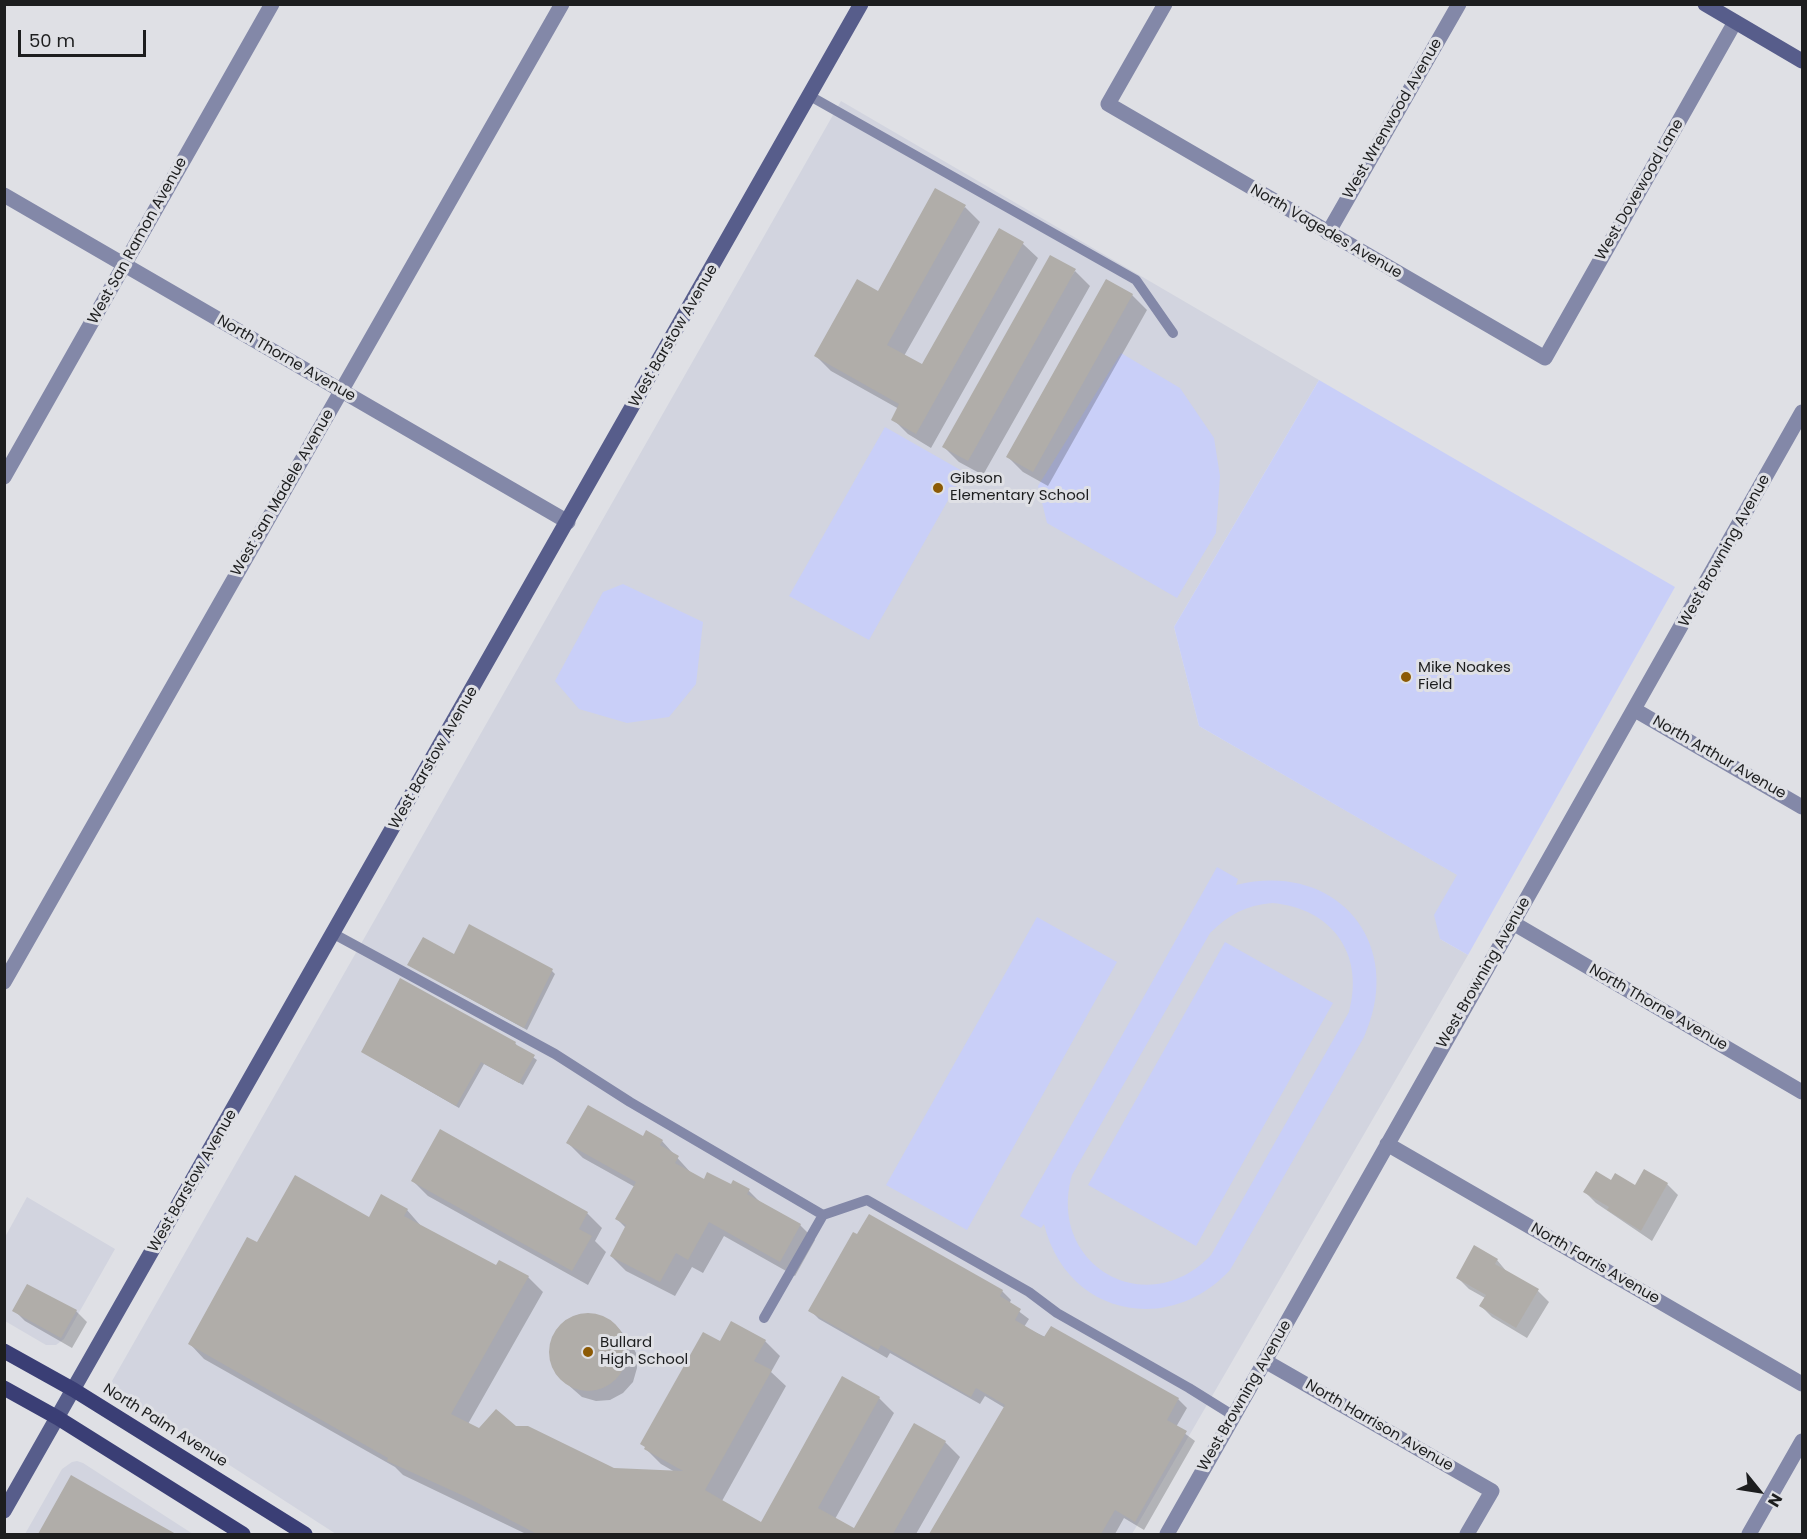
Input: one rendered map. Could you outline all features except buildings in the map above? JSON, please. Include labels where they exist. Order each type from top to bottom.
[{"type":"main road","name":"North Palm Avenue","points":[[4,1351],[74,1390],[305,1534]]},
{"type":"main road","points":[[4,1388],[58,1418],[243,1534]]},
{"type":"street","name":"West San Ramon Avenue","points":[[4,477],[272,4]]},
{"type":"street","name":"West San Madele Avenue","points":[[4,982],[562,4]]},
{"type":"street","name":"West Barstow Avenue","points":[[4,1511],[861,4]]},
{"type":"street","name":"North Vagedes Avenue","points":[[1164,4],[1108,104],[1545,358]]},
{"type":"street","name":"West Wrenwood Avenue","points":[[1328,233],[1459,4]]},
{"type":"street","points":[[1705,4],[1803,61]]},
{"type":"street","name":"West Dovewood Lane","points":[[1545,358],[1735,22]]},
{"type":"street","name":"North Thorne Avenue","points":[[4,195],[567,522]]},
{"type":"street","name":"West Browning Avenue","points":[[1167,1534],[1803,412]]},
{"type":"street","name":"North Arthur Avenue","points":[[1635,710],[1803,807]]},
{"type":"street","name":"North Thorne Avenue","points":[[1513,923],[1803,1092]]},
{"type":"street","name":"North Farris Avenue","points":[[1387,1143],[1803,1384]]},
{"type":"street","name":"North Harrison Avenue","points":[[1266,1361],[1492,1491],[1467,1534]]},
{"type":"street","points":[[1749,1534],[1803,1441]]},
{"type":"lane","points":[[810,96],[1137,280],[1173,333]]},
{"type":"lane","points":[[334,934],[555,1054],[630,1102],[824,1215]]},
{"type":"lane","points":[[764,1318],[824,1215],[867,1200],[1029,1292],[1057,1313],[1234,1416]]},
{"type":"shaded area","name":"Bullard High School","points":[[841,101],[1319,380],[1174,627],[1199,726],[1458,875],[1440,939],[1468,955],[1132,1534],[336,1534],[115,1391],[112,1381]]},
{"type":"shaded area","points":[[1121,353],[1180,388],[1214,438],[1220,476],[1216,533],[1177,598],[1047,523],[1038,486]]},
{"type":"shaded area","name":"Mike Noakes Field","points":[[1319,380],[1675,587],[1468,955],[1440,939],[1434,915],[1457,875],[1199,726],[1174,627]]},
{"type":"shaded area","points":[[885,427],[964,472],[869,640],[789,596]]},
{"type":"shaded area","points":[[623,584],[703,622],[696,684],[669,717],[627,723],[579,709],[555,681],[603,592]]},
{"type":"shaded area","points":[[1217,867],[1238,879],[1236,885],[1272,880],[1304,885],[1331,897],[1353,916],[1368,941],[1376,970],[1375,1002],[1364,1037],[1230,1270],[1205,1291],[1178,1304],[1150,1309],[1122,1306],[1096,1296],[1074,1279],[1056,1255],[1044,1224],[1041,1228],[1020,1216]],"holes":[[[1272,903],[1312,914],[1327,924],[1339,938],[1347,953],[1352,971],[1353,991],[1349,1012],[1211,1255],[1186,1275],[1159,1284],[1132,1283],[1108,1274],[1088,1258],[1074,1235],[1068,1207],[1072,1175],[1210,933],[1231,916],[1254,906]]]},
{"type":"shaded area","points":[[1037,917],[1117,962],[967,1230],[886,1185]]},
{"type":"shaded area","points":[[1225,942],[1333,1003],[1196,1246],[1088,1185]]},
{"type":"shaded area","points":[[27,1197],[115,1249],[64,1339],[56,1345],[46,1345],[5,1321],[5,1237]]},
{"type":"shaded area","points":[[77,1461],[193,1534],[25,1534],[62,1469]]},
{"type":"place","name":"Gibson Elementary School","points":[[938,488]]},
{"type":"place","name":"Mike Noakes Field","points":[[1406,677]]},
{"type":"place","name":"Bullard High School","points":[[588,1352]]}]
